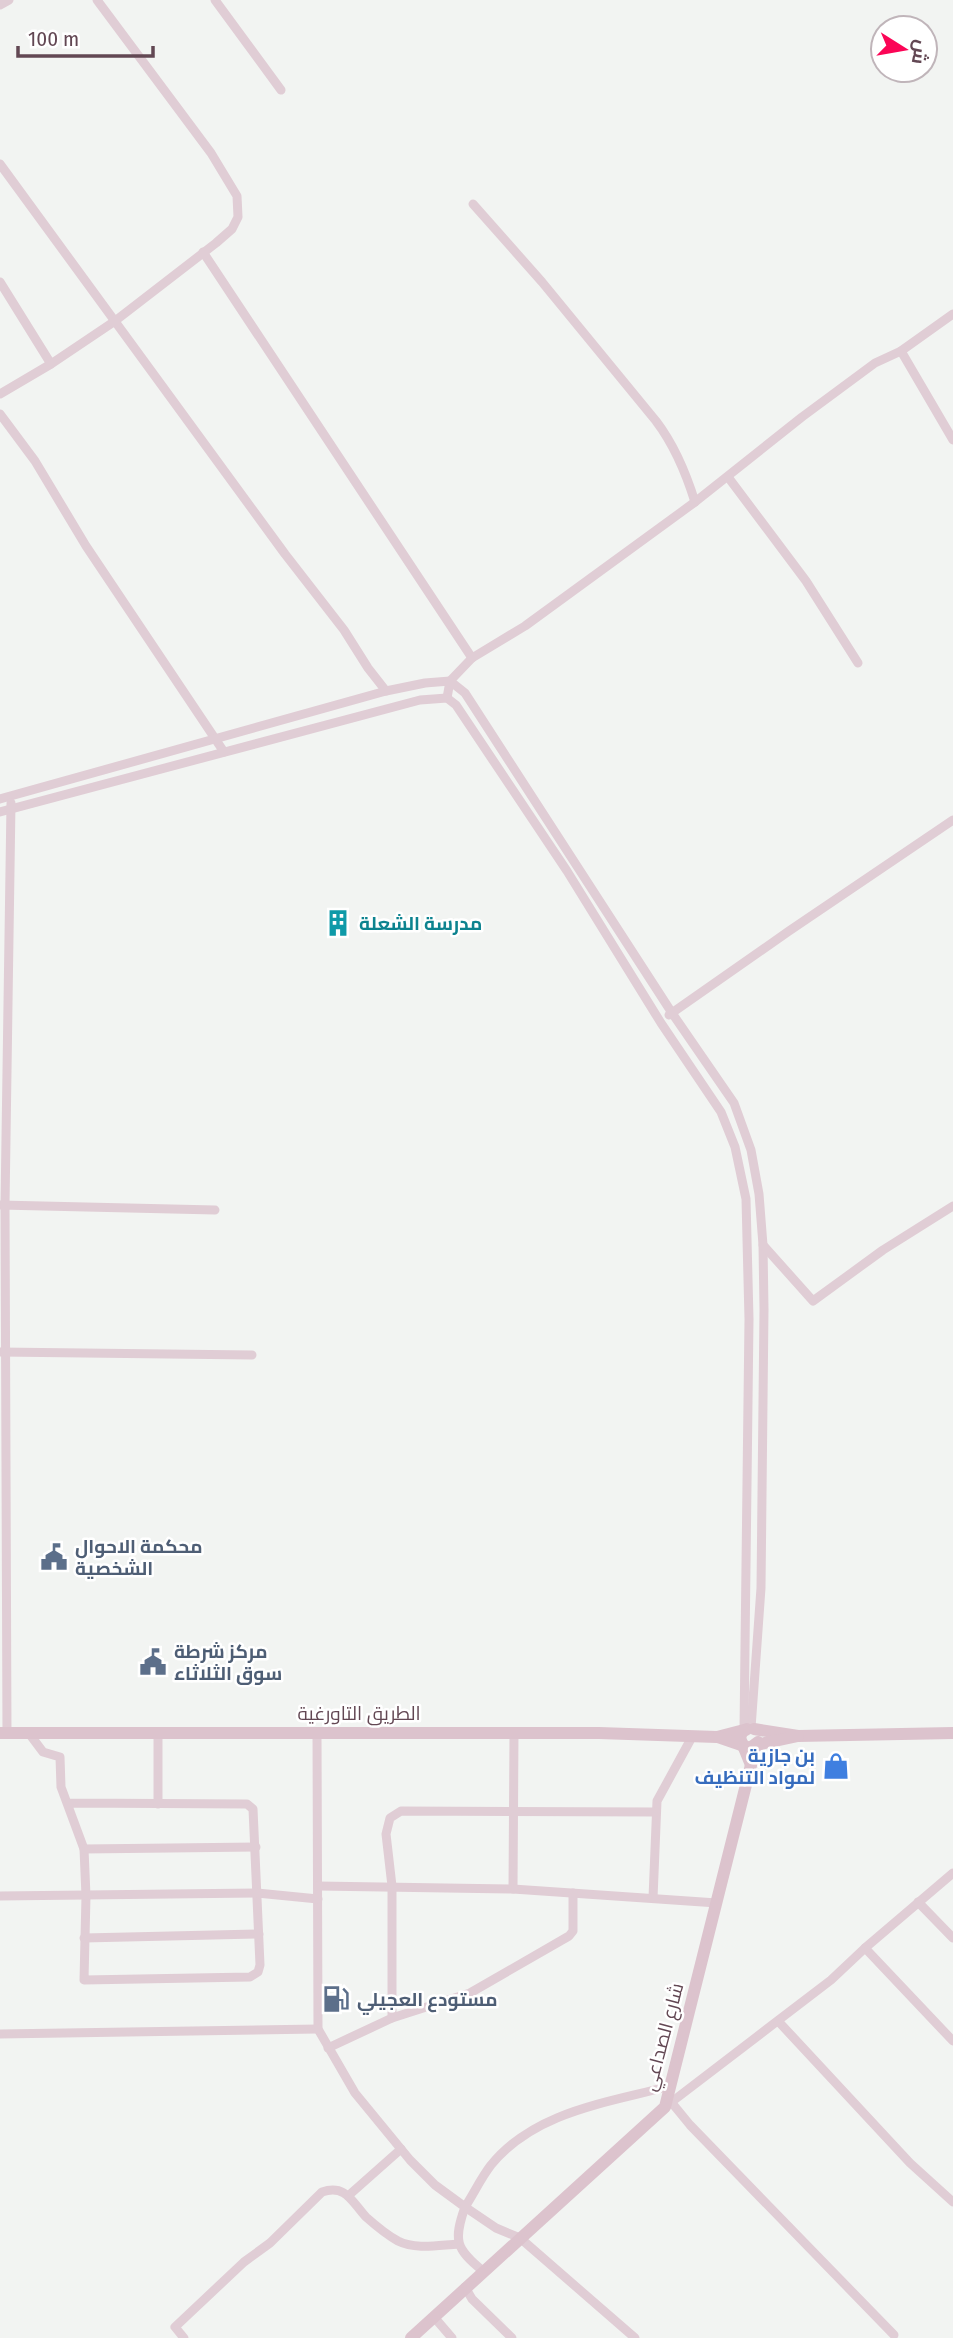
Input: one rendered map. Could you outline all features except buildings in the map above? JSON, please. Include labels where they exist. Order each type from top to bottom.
[{"type":"street","points":[[0,5],[9,0]]},
{"type":"street","points":[[0,394],[115,321],[232,229],[238,217],[237,195],[211,153],[97,0]]},
{"type":"street","points":[[215,0],[281,90]]},
{"type":"street","points":[[0,164],[285,554],[344,630],[386,691]]},
{"type":"street","points":[[473,204],[542,282],[671,441],[695,502]]},
{"type":"street","points":[[203,253],[472,658]]},
{"type":"street","points":[[0,282],[51,364]]},
{"type":"street","points":[[447,698],[450,681],[472,658],[525,626],[695,502],[875,363],[901,351],[953,314]]},
{"type":"street","points":[[901,351],[953,440]]},
{"type":"street","points":[[0,414],[35,461],[86,546],[218,739],[224,752]]},
{"type":"street","points":[[728,477],[806,581],[858,663]]},
{"type":"street","points":[[4,1733],[2,1205],[11,809],[5,798],[386,691],[425,682],[450,681],[465,693],[671,1013],[727,1093],[745,1129],[759,1194],[763,1245],[761,1588],[750,1729]]},
{"type":"street","points":[[0,811],[420,700],[447,698],[463,713],[721,1112],[735,1147],[746,1199],[750,1729],[759,1737],[756,1745]]},
{"type":"street","points":[[661,1023],[671,1013],[953,820]]},
{"type":"street","points":[[550,847],[561,840]]},
{"type":"street","points":[[2,1205],[215,1209]]},
{"type":"street","points":[[763,1245],[813,1301],[883,1250],[953,1206]]},
{"type":"street","points":[[3,1352],[252,1355]]},
{"type":"street","points":[[747,1437],[763,1436]]},
{"type":"street","points":[[750,1729],[740,1735],[751,1765]]},
{"type":"street","points":[[717,1737],[750,1729],[798,1736],[953,1733]]},
{"type":"street","points":[[28,1732],[43,1752],[60,1757],[61,1787],[69,1803],[83,1849],[86,1896],[84,1980],[250,1977],[258,1972],[260,1965],[253,1809],[247,1804],[69,1803]]},
{"type":"street","points":[[317,1732],[318,2029],[355,2093],[435,2185],[496,2228],[520,2238],[635,2338]]},
{"type":"street","name":"الطريق التاورغية","points":[[4,1733],[514,1733],[717,1737]]},
{"type":"street","points":[[513,1889],[514,1733]]},
{"type":"street","points":[[158,1734],[158,1804]]},
{"type":"street","points":[[717,1737],[750,1748],[798,1736]]},
{"type":"street","points":[[653,1898],[657,1801],[692,1737]]},
{"type":"street","name":"شارع الصداعي","points":[[411,2338],[668,2105],[670,2086],[756,1745]]},
{"type":"street","points":[[392,2018],[392,1886],[386,1834],[390,1818],[401,1811],[656,1812]]},
{"type":"street","points":[[83,1849],[256,1847]]},
{"type":"street","points":[[894,2335],[668,2105],[831,1980],[953,1873]]},
{"type":"street","points":[[318,1886],[513,1889],[717,1903]]},
{"type":"street","points":[[0,1896],[257,1893],[318,1899]]},
{"type":"street","points":[[328,2048],[392,2018],[470,1993],[569,1936],[573,1931],[573,1893]]},
{"type":"street","points":[[918,1902],[953,1938]]},
{"type":"street","points":[[84,1938],[259,1934]]},
{"type":"street","points":[[865,1948],[953,2040]]},
{"type":"street","points":[[778,2021],[910,2163],[953,2202]]},
{"type":"street","points":[[0,2034],[318,2029]]},
{"type":"street","points":[[483,2271],[463,2255],[459,2244],[461,2218],[490,2166],[536,2127],[567,2113],[670,2086]]},
{"type":"street","points":[[348,2196],[401,2149]]},
{"type":"street","points":[[184,2338],[175,2327],[244,2262],[271,2244],[322,2192],[332,2189],[348,2196],[366,2217],[398,2241],[416,2246],[459,2244]]},
{"type":"street","points":[[466,2287],[472,2298],[512,2338]]},
{"type":"street","points":[[434,2317],[452,2338]]},
{"type":"place","name":"مدرسة الشعلة","points":[[338,923]]},
{"type":"place","name":"محكمة الاحوال الشخصية","points":[[54,1557]]},
{"type":"place","name":"مركز شرطة سوق الثلاثاء","points":[[153,1662]]},
{"type":"place","name":"بن جازية لمواد التنظيف","points":[[836,1766]]},
{"type":"place","name":"مستودع العجيلي","points":[[336,1999]]}]
